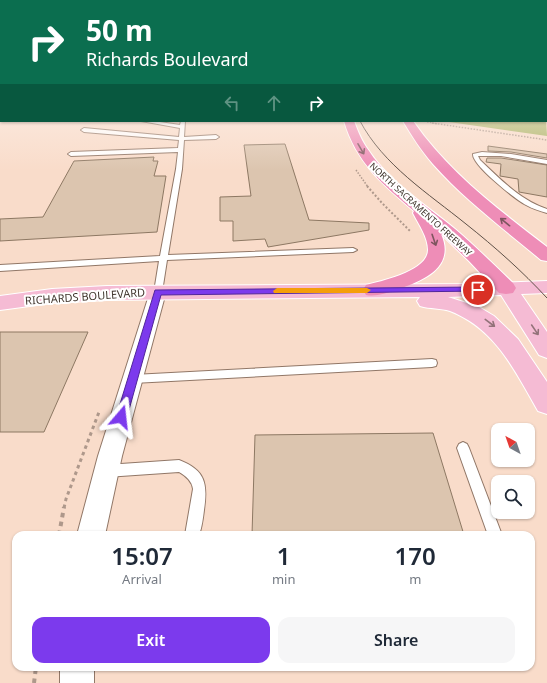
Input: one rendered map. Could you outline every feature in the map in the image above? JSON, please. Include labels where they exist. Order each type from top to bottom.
[{"type":"highway","name":"NORTH SACRAMENTO FREEWAY","points":[[349,122],[356,140],[372,166],[488,269],[506,288]]},
{"type":"highway","points":[[409,122],[432,156],[455,179],[547,256]]},
{"type":"highway","points":[[373,290],[418,274],[428,269],[433,262],[437,254],[436,242],[417,205]]},
{"type":"main road","name":"RICHARDS BOULEVARD","points":[[0,303],[73,295],[158,292],[464,290],[547,287]]},
{"type":"main road","points":[[506,288],[547,349]]},
{"type":"main road","points":[[373,290],[431,302],[453,304],[481,318],[504,336],[547,403]]},
{"type":"street","points":[[92,531],[106,471],[158,292]]},
{"type":"street","points":[[76,683],[77,671]]},
{"type":"lane","points":[[156,122],[183,124],[158,292]]},
{"type":"lane","points":[[84,130],[181,139],[216,137]]},
{"type":"lane","points":[[71,154],[180,150]]},
{"type":"lane","points":[[547,162],[492,154],[481,153],[475,155],[477,161],[514,194],[536,209],[547,211]]},
{"type":"lane","points":[[0,268],[164,258],[353,250]]},
{"type":"lane","points":[[133,379],[432,363]]},
{"type":"lane","points":[[463,448],[494,531]]},
{"type":"lane","points":[[106,471],[179,466],[188,469],[195,476],[199,485],[193,531]]},
{"type":"path","points":[[429,122],[547,140]]},
{"type":"path","points":[[34,683],[36,671]]},
{"type":"green space","points":[[449,122],[546,122],[547,136]]},
{"type":"building","points":[[285,144],[309,220],[369,223],[369,230],[268,247],[265,239],[233,241],[233,221],[220,221],[220,197],[251,196],[244,145]]},
{"type":"building","points":[[488,146],[547,154],[547,158],[511,152],[488,151]]},
{"type":"building","points":[[154,157],[153,161],[158,161],[154,176],[166,176],[157,232],[0,241],[0,219],[43,217],[74,161]]},
{"type":"building","points":[[487,158],[501,158],[547,165],[547,197],[519,192],[518,179],[500,176],[501,164],[486,162]]},
{"type":"building","points":[[0,332],[88,332],[44,432],[0,432]]},
{"type":"building","points":[[433,433],[463,531],[252,531],[255,435]]},
{"type":"tram line","points":[[361,122],[370,137],[394,165],[422,190],[498,250],[547,298]]},
{"type":"slow traffic","points":[[277,291],[367,290]]},
{"type":"route","points":[[121,417],[158,292],[478,290]]}]
